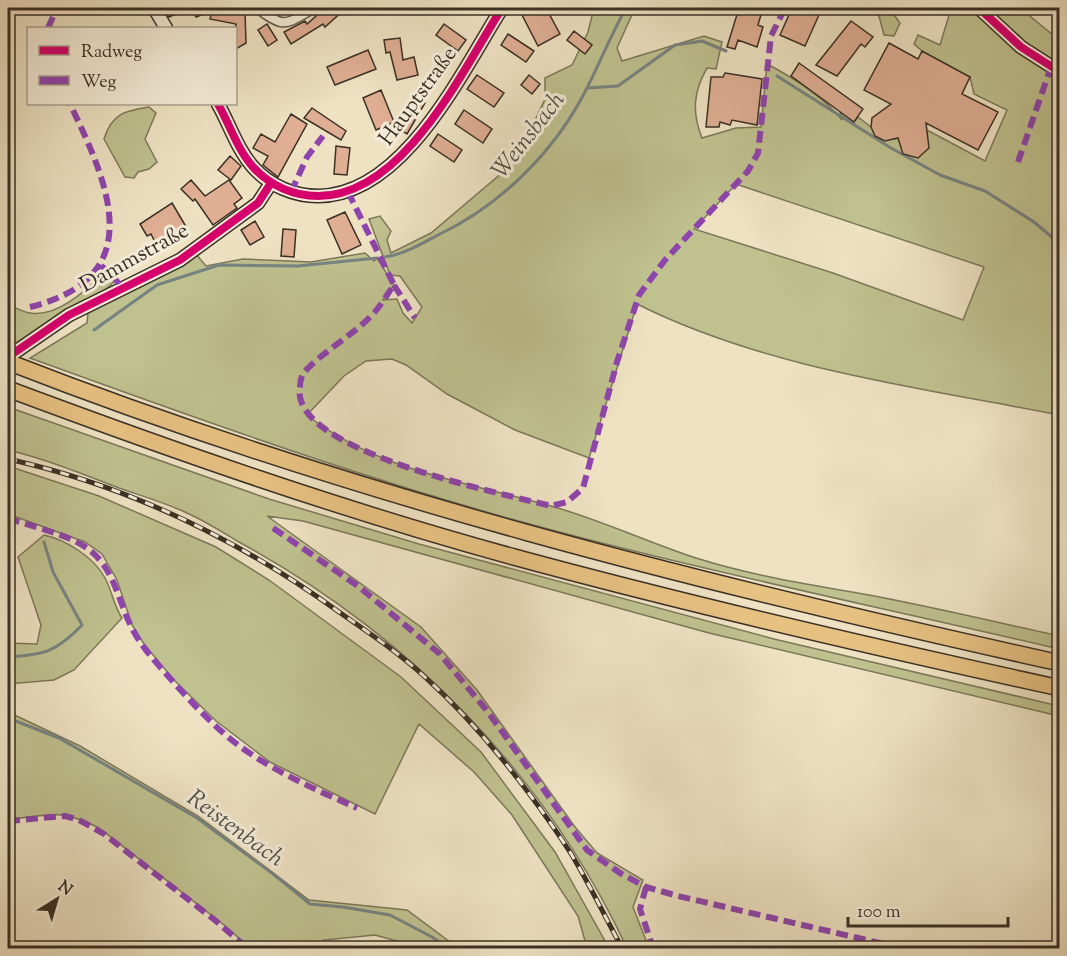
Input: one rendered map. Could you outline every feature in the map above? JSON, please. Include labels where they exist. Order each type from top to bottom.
[{"type":"highway","points":[[8,362],[298,466],[510,530],[714,583],[1059,663]]},
{"type":"highway","points":[[8,389],[302,493],[514,557],[708,607],[1059,688]]},
{"type":"street","points":[[154,8],[164,27]]},
{"type":"street","points":[[257,8],[277,23],[287,23],[315,8]]},
{"type":"street","name":"Hauptstraße","points":[[218,105],[238,147],[254,168],[271,183],[291,192],[330,196],[367,184],[385,172],[427,125],[502,8]]},
{"type":"street","points":[[980,8],[1021,47],[1059,72]]},
{"type":"street","name":"Dammstraße","points":[[8,357],[69,315],[180,260],[258,203],[271,183]]},
{"type":"green space","points":[[594,8],[635,8],[617,48],[622,61],[704,36],[722,42],[716,69],[707,68],[697,94],[695,111],[702,138],[736,128],[761,127],[767,64],[808,88],[842,120],[840,112],[854,122],[858,117],[871,127],[880,139],[895,139],[912,122],[985,161],[1007,110],[974,94],[970,77],[922,51],[914,44],[918,35],[940,45],[950,12],[939,8],[1020,8],[1059,40],[1059,415],[898,385],[790,360],[738,345],[637,304],[589,458],[515,430],[447,394],[406,365],[392,359],[366,361],[344,376],[307,415],[334,434],[393,462],[424,473],[570,512],[696,558],[760,575],[917,604],[1059,636],[1059,649],[713,570],[454,503],[170,409],[30,358],[87,323],[88,312],[196,254],[206,266],[243,259],[311,262],[365,253],[374,261],[377,258],[394,285],[383,300],[397,299],[403,313],[412,323],[422,307],[400,276],[390,275],[369,219],[380,216],[391,231],[387,240],[391,253],[431,233],[503,172],[526,139],[545,99],[545,78],[572,65],[588,32]],"holes":[[[736,184],[984,267],[963,320],[833,273],[694,229]]]},
{"type":"green space","points":[[856,8],[886,8],[884,10],[892,12],[900,23],[894,36],[884,35],[879,16]]},
{"type":"green space","points":[[149,107],[156,113],[145,139],[157,162],[149,169],[138,172],[134,178],[125,177],[104,139],[107,130],[120,115]]},
{"type":"green space","points":[[104,273],[115,281],[105,290],[8,348],[8,305],[30,313],[50,311],[70,301]]},
{"type":"green space","points":[[8,407],[269,499],[419,544],[774,639],[1059,706],[1059,716],[709,633],[303,521],[267,516],[421,627],[477,690],[575,827],[597,853],[643,880],[633,907],[649,948],[627,948],[593,884],[555,823],[513,767],[466,714],[415,665],[360,620],[301,579],[200,520],[171,506],[64,467],[8,450]]},
{"type":"green space","points":[[8,466],[99,496],[216,547],[269,580],[401,677],[481,752],[555,852],[609,948],[587,948],[578,916],[512,815],[474,772],[419,724],[375,814],[270,762],[216,721],[174,680],[144,644],[132,625],[117,580],[102,554],[85,542],[8,514]]},
{"type":"green space","points":[[44,535],[70,545],[94,563],[105,578],[122,618],[74,670],[54,680],[8,684],[8,643],[37,644],[41,625],[18,557]]},
{"type":"green space","points":[[8,712],[80,746],[198,816],[309,900],[407,910],[458,948],[411,948],[404,943],[375,935],[324,940],[330,948],[250,948],[224,925],[99,828],[75,818],[55,815],[8,820]]},
{"type":"building","points":[[163,8],[189,8],[169,17]]},
{"type":"building","points":[[192,8],[228,8],[245,12],[246,43],[237,48],[236,24],[210,19],[212,11],[196,17]]},
{"type":"building","points":[[325,8],[346,8],[325,27],[323,24],[291,44],[284,32],[305,21],[307,24]]},
{"type":"building","points":[[531,8],[546,8],[560,34],[538,46],[521,13]]},
{"type":"building","points":[[739,8],[763,8],[758,25],[763,27],[757,47],[738,40],[735,49],[727,47]]},
{"type":"building","points":[[792,8],[803,8],[819,15],[805,46],[780,35]]},
{"type":"building","points":[[851,21],[873,37],[865,47],[861,44],[837,76],[816,65]]},
{"type":"building","points":[[267,24],[277,40],[268,46],[258,30]]},
{"type":"building","points":[[444,24],[466,40],[458,51],[436,35]]},
{"type":"building","points":[[574,31],[592,45],[585,54],[567,40]]},
{"type":"building","points":[[508,34],[534,51],[526,62],[501,45]]},
{"type":"building","points":[[400,38],[403,60],[414,57],[418,75],[397,80],[390,52],[386,53],[384,40]]},
{"type":"building","points":[[889,43],[918,59],[922,51],[970,77],[962,94],[998,112],[978,150],[926,123],[929,148],[918,158],[903,154],[898,138],[885,141],[875,136],[871,127],[872,118],[891,104],[864,90]]},
{"type":"building","points":[[368,50],[376,69],[335,85],[327,67]]},
{"type":"building","points":[[799,63],[863,109],[854,122],[791,76]]},
{"type":"building","points":[[725,73],[762,79],[757,125],[732,120],[730,125],[720,122],[719,127],[706,127],[711,77],[723,77]]},
{"type":"building","points":[[477,75],[504,93],[494,107],[467,89]]},
{"type":"building","points":[[529,75],[540,84],[532,94],[521,85]]},
{"type":"building","points":[[381,90],[394,122],[376,130],[363,98]]},
{"type":"building","points":[[416,98],[425,103],[407,134],[399,129]]},
{"type":"building","points":[[312,108],[346,131],[341,140],[304,118]]},
{"type":"building","points":[[464,110],[492,129],[483,143],[455,124]]},
{"type":"building","points":[[291,114],[307,124],[278,177],[263,165],[268,156],[253,148],[261,134],[275,142]]},
{"type":"building","points":[[438,134],[462,150],[454,162],[430,146]]},
{"type":"building","points":[[336,146],[350,148],[347,175],[334,174]]},
{"type":"building","points":[[230,156],[241,166],[231,180],[218,170]]},
{"type":"building","points":[[191,180],[205,196],[229,180],[242,198],[234,204],[237,208],[213,225],[195,199],[193,201],[181,189]]},
{"type":"building","points":[[172,203],[188,230],[156,244],[151,234],[147,236],[140,224]]},
{"type":"building","points":[[345,212],[361,245],[342,254],[327,220]]},
{"type":"building","points":[[255,221],[264,237],[250,245],[241,230]]},
{"type":"building","points":[[283,229],[296,230],[294,257],[281,256]]},
{"type":"waterway","name":"Weinsbach","points":[[384,257],[412,249],[462,223],[484,208],[525,173],[544,153],[575,109],[626,8]]},
{"type":"waterway","points":[[587,88],[618,86],[675,45],[702,41],[726,51]]},
{"type":"waterway","points":[[777,76],[891,148],[940,175],[985,191],[1034,222],[1060,244]]},
{"type":"waterway","name":"Weinsbach","points":[[94,330],[157,285],[219,265],[298,266],[377,258]]},
{"type":"waterway","name":"Weinsbach","points":[[8,657],[31,655],[49,650],[65,641],[82,625],[53,572],[44,542]]},
{"type":"waterway","name":"Reistenbach","points":[[8,718],[59,738],[197,818],[310,904],[390,915],[448,948]]},
{"type":"railway","points":[[8,459],[97,484],[181,518],[262,561],[405,660],[446,697],[485,738],[521,783],[570,852],[622,948]]},
{"type":"marked path","points":[[48,27],[57,8]]},
{"type":"marked path","points":[[348,192],[394,285],[369,318],[316,360],[303,374],[300,387],[305,410],[328,431],[362,450],[404,466],[448,480],[551,506],[567,502],[583,488],[617,362],[639,295],[665,260],[748,171],[758,153],[771,36],[785,8]]},
{"type":"marked path","points":[[1018,162],[1051,67]]},
{"type":"marked path","points":[[30,307],[68,293],[93,274],[106,250],[110,224],[106,195],[97,165],[70,105]]},
{"type":"marked path","points":[[291,192],[307,157],[323,136]]},
{"type":"marked path","points":[[101,266],[111,273],[121,287]]},
{"type":"marked path","points":[[394,285],[415,318]]},
{"type":"marked path","points":[[8,518],[74,540],[92,552],[111,577],[130,624],[142,645],[187,697],[229,738],[276,769],[357,808]]},
{"type":"marked path","points":[[273,528],[358,586],[440,654],[488,712],[587,850],[620,873],[646,887],[678,896],[901,948]]},
{"type":"marked path","points":[[8,821],[65,816],[79,820],[104,834],[247,948]]},
{"type":"marked path","points":[[646,887],[640,909],[653,948]]},
{"type":"cycle path","points":[[218,105],[242,153],[267,180],[283,189],[309,196],[349,191],[377,175],[403,153],[427,126],[449,95],[502,8]]},
{"type":"cycle path","points":[[979,8],[1021,47],[1060,72]]},
{"type":"cycle path","points":[[8,357],[69,315],[180,260],[258,203],[271,183]]}]
